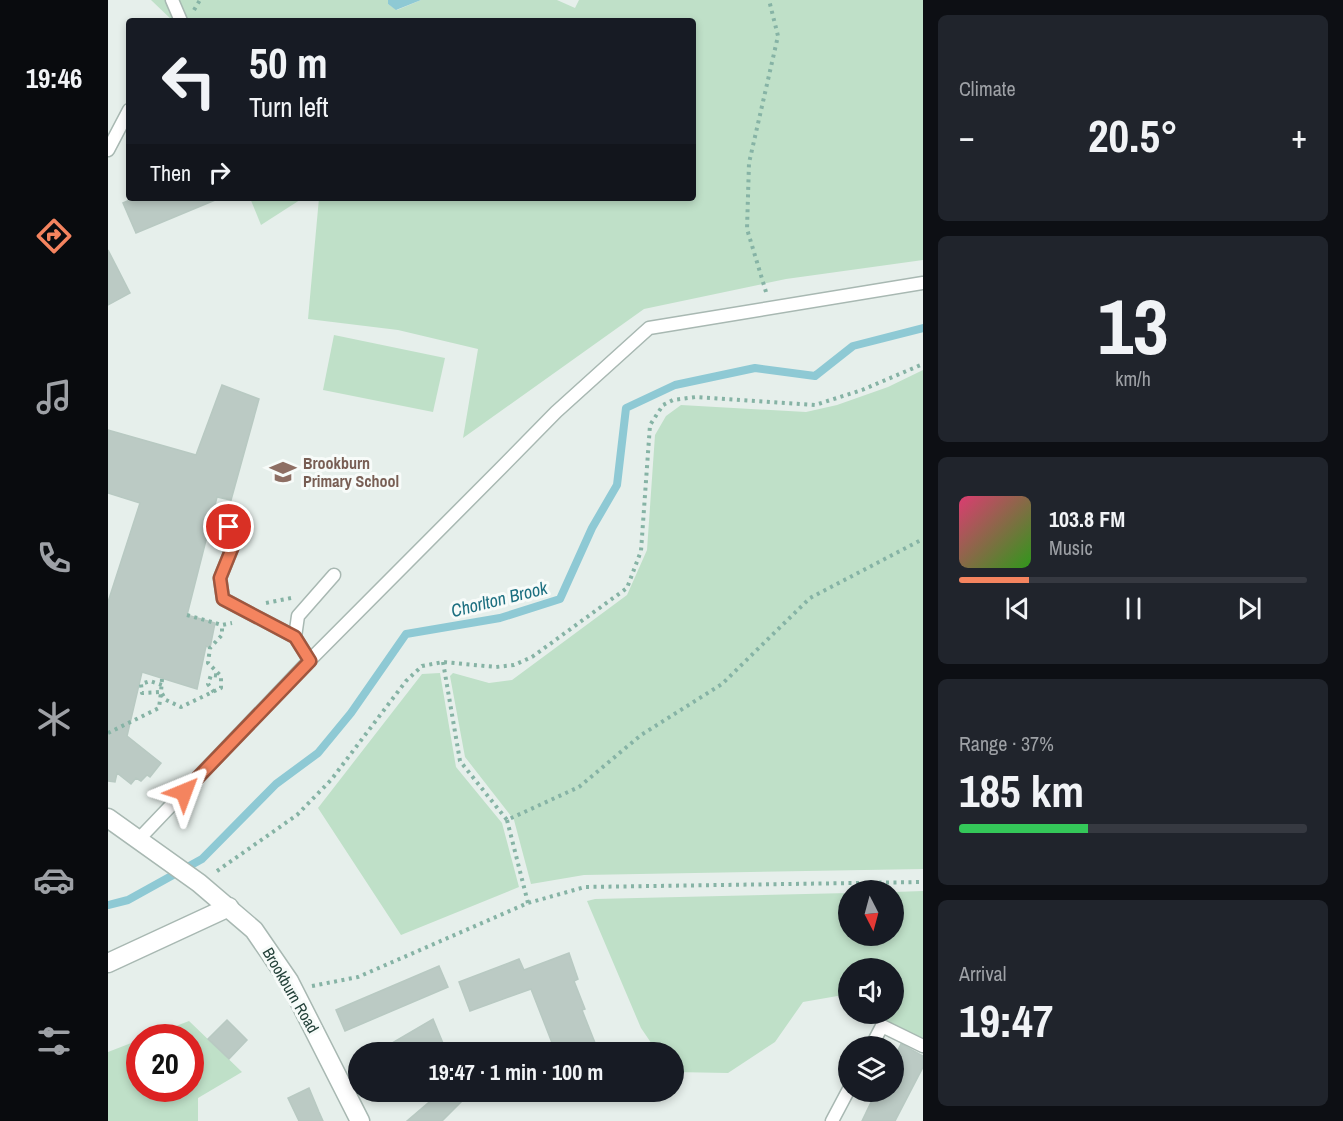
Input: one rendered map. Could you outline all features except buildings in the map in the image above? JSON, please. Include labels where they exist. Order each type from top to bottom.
[{"type":"street","name":"Brookburn Road","points":[[108,818],[197,882],[255,930],[293,989],[360,1121]]},
{"type":"street","points":[[108,963],[229,907]]},
{"type":"lane","points":[[172,0],[180,18]]},
{"type":"lane","points":[[108,150],[126,116]]},
{"type":"lane","points":[[139,839],[310,661],[556,412],[649,328],[923,283]]},
{"type":"lane","points":[[229,527],[235,541],[220,578],[223,599],[258,615],[295,637],[310,661]]},
{"type":"lane","points":[[295,637],[298,616],[334,575]]},
{"type":"lane","points":[[877,1036],[882,1026],[902,1036]]},
{"type":"lane","points":[[904,1037],[923,1046]]},
{"type":"lane","points":[[832,1121],[842,1102]]},
{"type":"path","points":[[769,0],[778,36],[749,163],[747,229],[771,309]]},
{"type":"path","points":[[197,882],[297,815],[331,780],[406,681],[423,666],[443,662],[496,668],[514,665],[532,657],[627,588],[641,551],[651,425],[663,405],[673,400],[696,398],[815,405],[862,390],[923,364]]},
{"type":"path","points":[[507,820],[579,787],[641,735],[722,684],[810,598],[923,539]]},
{"type":"path","points":[[258,615],[269,600],[316,596]]},
{"type":"path","points":[[161,692],[166,700],[181,707],[221,688],[221,676],[208,663],[210,648],[222,635],[222,626]]},
{"type":"path","points":[[443,662],[460,761],[507,820],[528,903]]},
{"type":"path","points":[[214,692],[208,684],[212,675],[221,676]]},
{"type":"path","points":[[108,733],[159,708],[162,679]]},
{"type":"path","points":[[161,692],[142,693],[141,684],[150,681],[162,685]]},
{"type":"path","points":[[293,989],[357,977],[528,903],[585,887],[923,882]]},
{"type":"green space","points":[[151,0],[388,0],[388,4],[397,10],[421,0],[557,0],[575,8],[579,0],[923,0],[923,260],[786,279],[644,309],[463,438],[478,349],[398,330],[308,319],[319,201],[696,201],[696,18],[170,18]]},
{"type":"green space","points":[[251,201],[298,201],[261,225]]},
{"type":"green space","points":[[334,335],[445,358],[433,412],[323,390]]},
{"type":"green space","points":[[923,370],[923,869],[584,875],[531,884],[514,820],[465,757],[450,676],[453,673],[489,683],[512,680],[627,595],[647,550],[655,435],[666,416],[681,405],[806,412],[837,405],[888,387]]},
{"type":"green space","points":[[440,673],[456,767],[502,823],[519,887],[401,935],[318,808],[422,674]]},
{"type":"green space","points":[[923,891],[923,1040],[891,1024],[904,1024],[904,958],[838,958],[838,996],[803,1002],[775,1042],[728,1073],[684,1072],[684,1042],[651,1042],[641,1028],[587,901],[838,893],[838,946],[904,946],[904,892]]},
{"type":"green space","points":[[204,1035],[242,1072],[204,1094]]},
{"type":"green space","points":[[126,1045],[126,1102],[198,1102],[198,1121],[108,1121],[108,1052]]},
{"type":"water","points":[[388,0],[421,0],[396,10],[388,4]]},
{"type":"waterway","name":"Chorlton Brook","points":[[108,905],[128,900],[202,859],[276,784],[318,753],[351,713],[406,634],[500,618],[560,599],[592,528],[617,485],[626,408],[675,385],[755,368],[815,376],[853,346],[923,328]]},
{"type":"place","name":"Brookburn Primary School","points":[[283,472]]},
{"type":"route","points":[[184,792],[310,661],[295,637],[258,615],[223,599],[220,578],[235,541],[229,527]]}]
